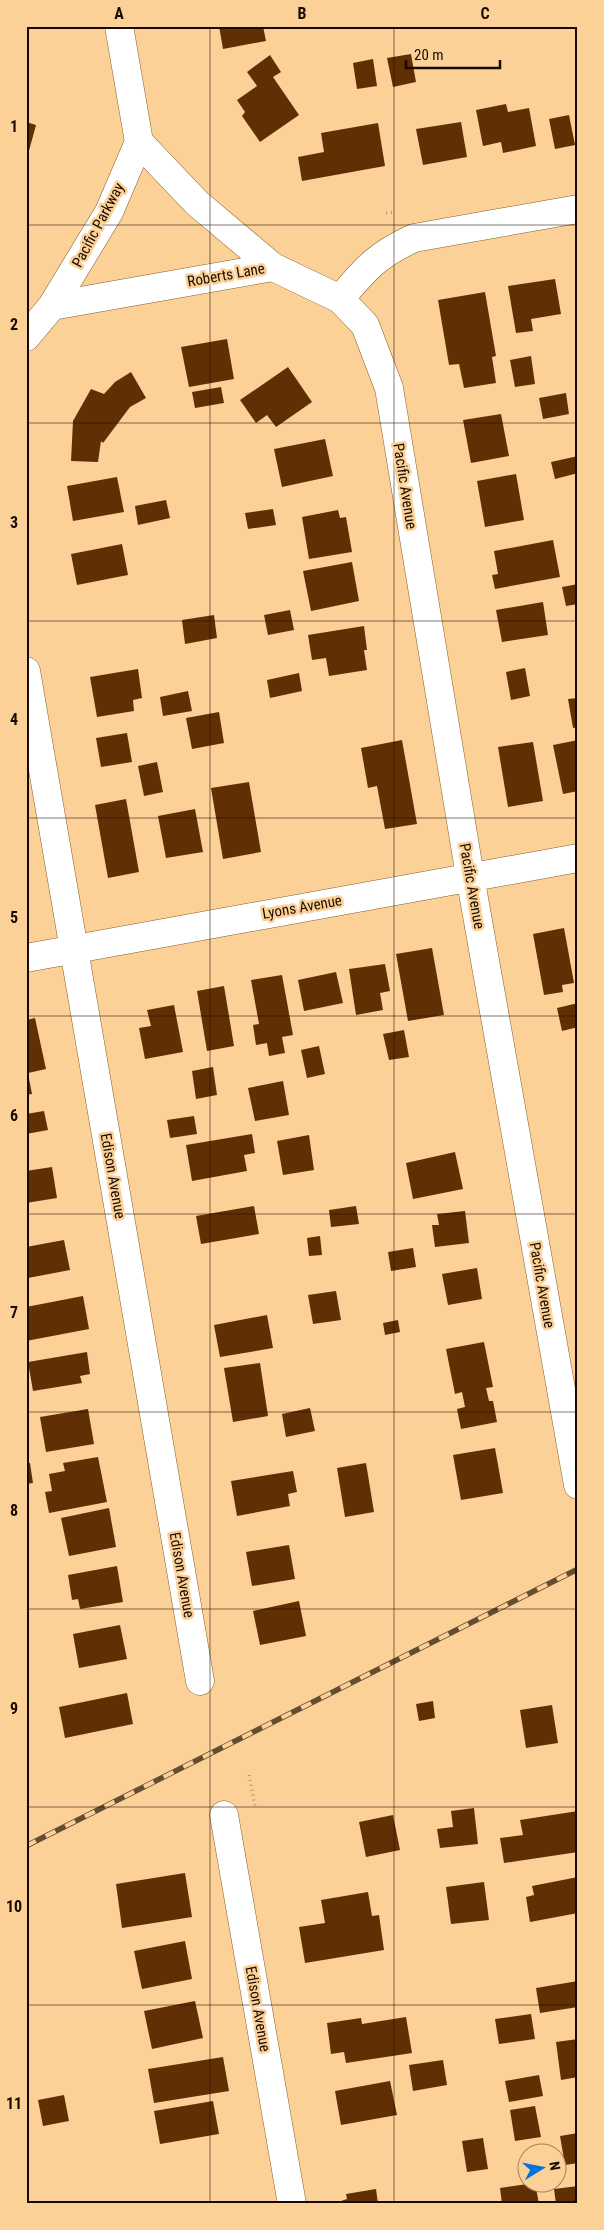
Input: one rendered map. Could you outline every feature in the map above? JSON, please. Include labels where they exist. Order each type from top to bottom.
[{"type":"street","points":[[119,26],[139,142],[197,203],[273,266]]},
{"type":"street","name":"Pacific Parkway","points":[[52,306],[109,212],[139,142]]},
{"type":"street","points":[[340,299],[368,266],[393,248],[414,238],[578,209]]},
{"type":"street","name":"Roberts Lane","points":[[52,306],[273,266],[340,299]]},
{"type":"street","name":"Pacific Avenue","points":[[340,299],[365,324],[389,388],[470,876],[578,1484]]},
{"type":"street","points":[[26,337],[52,306]]},
{"type":"street","name":"Edison Avenue","points":[[26,671],[200,1681]]},
{"type":"street","name":"Lyons Avenue","points":[[26,958],[470,876],[578,858]]},
{"type":"street","name":"Edison Avenue","points":[[224,1815],[292,2204]]},
{"type":"building","points":[[219,26],[263,26],[266,41],[223,49]]},
{"type":"building","points":[[411,54],[416,82],[393,87],[387,58]]},
{"type":"building","points":[[270,55],[281,72],[273,77],[299,115],[260,142],[242,116],[245,112],[237,100],[257,86],[247,72]]},
{"type":"building","points":[[373,59],[377,86],[357,89],[353,63]]},
{"type":"building","points":[[506,104],[508,112],[529,108],[536,146],[503,153],[501,142],[483,146],[476,110]]},
{"type":"building","points":[[569,115],[575,145],[555,149],[549,119]]},
{"type":"building","points":[[26,122],[36,125],[27,158],[26,158]]},
{"type":"building","points":[[461,122],[467,157],[423,165],[416,129]]},
{"type":"building","points":[[378,123],[385,166],[302,181],[298,157],[324,152],[321,133]]},
{"type":"building","points":[[555,279],[561,314],[531,319],[533,331],[516,333],[508,286]]},
{"type":"building","points":[[485,292],[496,356],[492,357],[496,383],[464,388],[459,364],[449,365],[438,300]]},
{"type":"building","points":[[227,339],[234,379],[189,387],[181,347]]},
{"type":"building","points":[[531,356],[535,384],[515,387],[510,360]]},
{"type":"building","points":[[288,367],[312,402],[276,427],[267,415],[256,423],[240,400]]},
{"type":"building","points":[[131,372],[146,398],[130,407],[103,443],[101,441],[98,462],[71,461],[73,421],[91,389],[104,394],[115,382]]},
{"type":"building","points":[[221,387],[224,403],[195,408],[192,392]]},
{"type":"building","points":[[566,393],[569,414],[543,419],[539,398]]},
{"type":"building","points":[[501,414],[509,456],[471,463],[463,420]]},
{"type":"building","points":[[325,439],[333,476],[282,487],[274,449]]},
{"type":"building","points":[[578,456],[578,473],[555,479],[551,462]]},
{"type":"building","points":[[516,474],[524,520],[485,527],[477,481]]},
{"type":"building","points":[[117,477],[124,512],[73,521],[67,486]]},
{"type":"building","points":[[166,500],[170,518],[138,525],[135,506]]},
{"type":"building","points":[[273,509],[276,525],[248,529],[245,513]]},
{"type":"building","points":[[338,510],[340,518],[346,517],[352,552],[309,559],[302,517]]},
{"type":"building","points":[[553,540],[560,577],[495,589],[492,575],[498,574],[494,551]]},
{"type":"building","points":[[122,544],[128,575],[77,585],[71,554]]},
{"type":"building","points":[[352,562],[359,601],[311,611],[303,571]]},
{"type":"building","points":[[578,584],[578,604],[566,606],[562,587]]},
{"type":"building","points":[[543,602],[548,635],[502,642],[496,610]]},
{"type":"building","points":[[290,610],[294,630],[268,635],[264,615]]},
{"type":"building","points":[[214,615],[217,638],[185,644],[182,620]]},
{"type":"building","points":[[364,626],[367,650],[364,650],[367,670],[329,676],[326,658],[312,660],[308,635]]},
{"type":"building","points":[[525,668],[530,696],[511,700],[506,672]]},
{"type":"building","points":[[138,669],[142,698],[133,700],[134,711],[97,717],[90,677]]},
{"type":"building","points":[[299,673],[302,691],[270,698],[267,680]]},
{"type":"building","points":[[188,691],[192,711],[163,716],[160,697]]},
{"type":"building","points":[[578,698],[578,727],[573,728],[568,699]]},
{"type":"building","points":[[219,712],[224,743],[192,749],[186,718]]},
{"type":"building","points":[[127,733],[132,762],[101,767],[96,738]]},
{"type":"building","points":[[402,740],[417,824],[385,829],[377,786],[368,788],[361,748]]},
{"type":"building","points":[[578,740],[578,791],[563,794],[553,745]]},
{"type":"building","points":[[533,742],[543,801],[508,807],[498,747]]},
{"type":"building","points":[[157,762],[163,792],[144,796],[138,766]]},
{"type":"building","points":[[249,782],[261,852],[223,859],[211,788]]},
{"type":"building","points":[[126,799],[139,872],[108,878],[95,805]]},
{"type":"building","points":[[195,809],[203,852],[166,858],[158,816]]},
{"type":"building","points":[[564,928],[574,983],[562,985],[563,992],[544,995],[533,934]]},
{"type":"building","points":[[432,948],[444,1015],[408,1021],[396,954]]},
{"type":"building","points":[[385,964],[390,991],[380,993],[383,1010],[356,1015],[349,969]]},
{"type":"building","points":[[336,972],[343,1003],[304,1011],[298,980]]},
{"type":"building","points":[[282,975],[293,1035],[282,1037],[285,1053],[269,1056],[267,1043],[256,1045],[253,1025],[259,1024],[251,980]]},
{"type":"building","points":[[224,986],[234,1046],[207,1051],[197,991]]},
{"type":"building","points":[[578,1003],[578,1027],[562,1031],[557,1008]]},
{"type":"building","points":[[174,1005],[183,1052],[145,1059],[139,1028],[151,1026],[147,1010]]},
{"type":"building","points":[[35,1018],[46,1069],[28,1073],[32,1094],[26,1095],[26,1020]]},
{"type":"building","points":[[404,1030],[409,1057],[389,1060],[383,1034]]},
{"type":"building","points":[[319,1046],[325,1074],[307,1078],[301,1050]]},
{"type":"building","points":[[213,1067],[217,1095],[196,1099],[192,1071]]},
{"type":"building","points":[[283,1081],[289,1115],[255,1121],[248,1088]]},
{"type":"building","points":[[44,1111],[48,1130],[26,1134],[26,1114]]},
{"type":"building","points":[[194,1116],[197,1134],[170,1138],[167,1120]]},
{"type":"building","points":[[252,1134],[255,1153],[244,1155],[247,1171],[192,1181],[186,1145]]},
{"type":"building","points":[[309,1135],[314,1170],[283,1175],[277,1141]]},
{"type":"building","points":[[455,1152],[463,1189],[413,1199],[406,1163]]},
{"type":"building","points":[[52,1167],[57,1198],[26,1203],[26,1171]]},
{"type":"building","points":[[254,1206],[259,1234],[201,1244],[196,1216]]},
{"type":"building","points":[[356,1206],[359,1224],[331,1227],[329,1210]]},
{"type":"building","points":[[465,1211],[469,1243],[435,1247],[432,1225],[439,1225],[437,1214]]},
{"type":"building","points":[[320,1236],[322,1255],[309,1256],[307,1238]]},
{"type":"building","points":[[64,1240],[70,1270],[28,1278],[26,1247]]},
{"type":"building","points":[[413,1248],[416,1267],[391,1271],[388,1252]]},
{"type":"building","points":[[477,1268],[482,1299],[448,1305],[442,1274]]},
{"type":"building","points":[[336,1291],[341,1320],[313,1324],[308,1295]]},
{"type":"building","points":[[83,1296],[89,1329],[26,1341],[26,1307]]},
{"type":"building","points":[[267,1315],[273,1348],[220,1357],[214,1325]]},
{"type":"building","points":[[398,1320],[400,1332],[385,1335],[383,1323]]},
{"type":"building","points":[[484,1342],[493,1387],[486,1388],[489,1401],[493,1401],[497,1422],[461,1429],[457,1409],[465,1407],[462,1392],[455,1394],[446,1349]]},
{"type":"building","points":[[87,1352],[90,1374],[80,1376],[82,1383],[33,1391],[28,1362]]},
{"type":"building","points":[[260,1363],[268,1416],[233,1422],[224,1368]]},
{"type":"building","points":[[310,1408],[315,1431],[286,1437],[282,1414]]},
{"type":"building","points":[[88,1409],[94,1444],[46,1452],[40,1417]]},
{"type":"building","points":[[495,1448],[503,1493],[461,1500],[453,1455]]},
{"type":"building","points":[[98,1457],[107,1502],[49,1513],[45,1492],[52,1491],[49,1474],[65,1471],[63,1463]]},
{"type":"building","points":[[26,1463],[30,1463],[33,1483],[26,1484]]},
{"type":"building","points":[[366,1463],[374,1512],[345,1517],[337,1468]]},
{"type":"building","points":[[293,1471],[297,1492],[288,1494],[290,1506],[237,1516],[231,1481]]},
{"type":"building","points":[[109,1508],[116,1547],[69,1556],[61,1518]]},
{"type":"building","points":[[289,1545],[295,1579],[252,1586],[246,1552]]},
{"type":"building","points":[[117,1566],[123,1602],[80,1609],[78,1599],[72,1600],[68,1575]]},
{"type":"building","points":[[299,1601],[306,1636],[260,1645],[253,1611]]},
{"type":"building","points":[[120,1625],[127,1659],[79,1668],[73,1634]]},
{"type":"building","points":[[127,1693],[133,1724],[65,1738],[59,1707]]},
{"type":"building","points":[[433,1701],[435,1718],[419,1721],[416,1704]]},
{"type":"building","points":[[552,1705],[558,1743],[526,1748],[520,1710]]},
{"type":"building","points":[[474,1808],[478,1844],[440,1848],[437,1829],[453,1827],[451,1811]]},
{"type":"building","points":[[578,1811],[578,1852],[504,1863],[500,1838],[523,1835],[520,1820]]},
{"type":"building","points":[[393,1815],[400,1850],[366,1857],[359,1822]]},
{"type":"building","points":[[185,1873],[192,1917],[122,1928],[116,1884]]},
{"type":"building","points":[[578,1877],[578,1913],[530,1922],[526,1897],[534,1895],[532,1886]]},
{"type":"building","points":[[484,1882],[489,1920],[451,1924],[446,1887]]},
{"type":"building","points":[[368,1892],[372,1916],[379,1915],[384,1950],[305,1963],[299,1927],[325,1923],[321,1900]]},
{"type":"building","points":[[185,1941],[192,1979],[142,1989],[134,1951]]},
{"type":"building","points":[[578,1981],[578,2007],[540,2013],[536,1988]]},
{"type":"building","points":[[195,2001],[203,2038],[152,2049],[144,2011]]},
{"type":"building","points":[[531,2014],[535,2039],[499,2044],[495,2019]]},
{"type":"building","points":[[406,2017],[412,2053],[346,2063],[344,2052],[331,2054],[327,2023],[361,2018],[362,2024]]},
{"type":"building","points":[[578,2039],[578,2077],[561,2080],[556,2042]]},
{"type":"building","points":[[223,2057],[229,2091],[154,2103],[148,2069]]},
{"type":"building","points":[[443,2060],[447,2085],[413,2091],[409,2065]]},
{"type":"building","points":[[539,2075],[543,2096],[509,2102],[505,2081]]},
{"type":"building","points":[[390,2081],[397,2115],[341,2125],[335,2091]]},
{"type":"building","points":[[64,2095],[69,2121],[43,2126],[38,2100]]},
{"type":"building","points":[[213,2101],[219,2134],[160,2144],[154,2111]]},
{"type":"building","points":[[535,2106],[541,2137],[515,2141],[510,2110]]},
{"type":"building","points":[[578,2133],[578,2163],[566,2165],[566,2142],[561,2142],[560,2136]]},
{"type":"building","points":[[483,2138],[488,2169],[467,2172],[462,2141]]},
{"type":"building","points":[[516,2186],[516,2192],[537,2192],[539,2204],[502,2204],[500,2188]]},
{"type":"building","points":[[578,2186],[578,2204],[556,2204],[554,2192],[566,2192],[566,2188]]},
{"type":"building","points":[[376,2189],[378,2204],[341,2204],[341,2201],[347,2199],[346,2194]]},
{"type":"railway","points":[[26,1846],[578,1569]]}]
